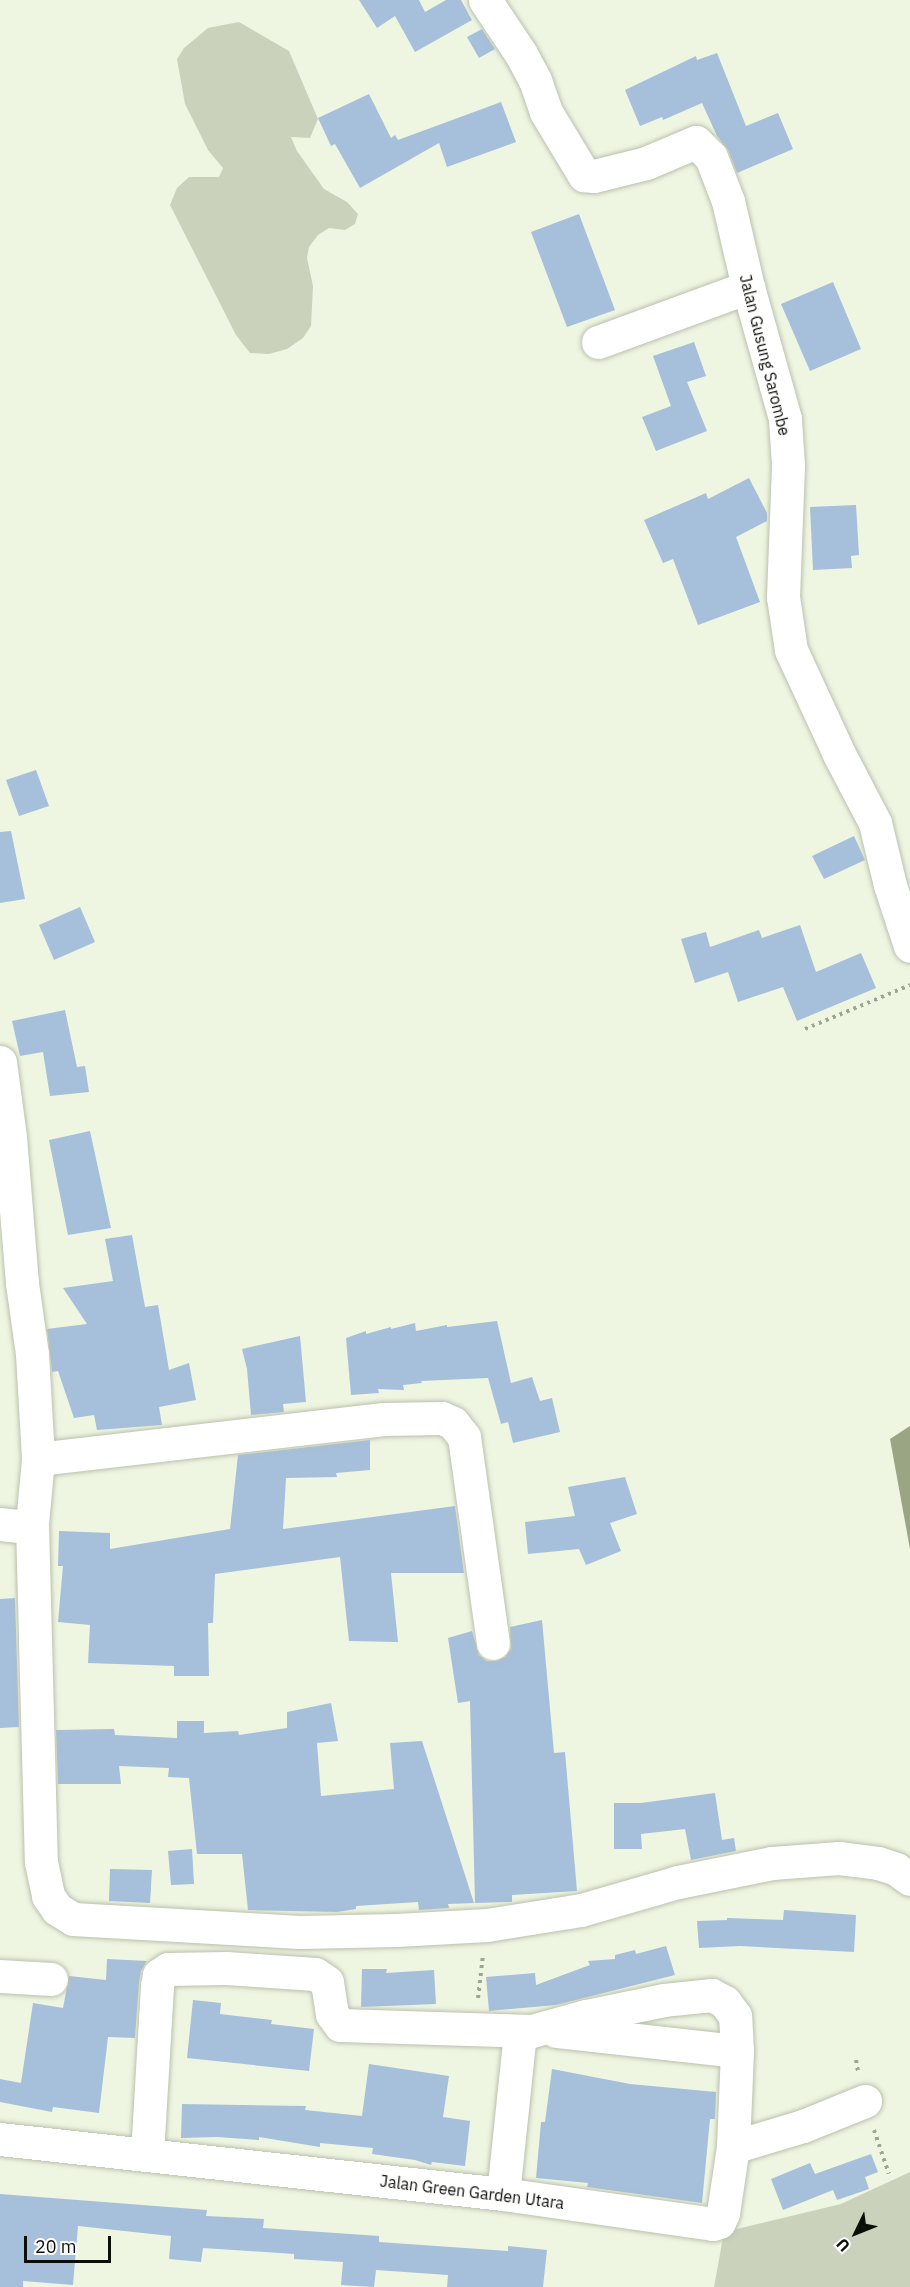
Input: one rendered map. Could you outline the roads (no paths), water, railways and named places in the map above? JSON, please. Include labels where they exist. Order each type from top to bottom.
[{"type":"street","name":"Jalan Gusung Sarombe","points":[[485,0],[521,54],[535,80],[546,112],[584,175],[594,176],[646,163],[696,142],[711,157],[728,201],[748,287],[785,419],[788,466],[783,597],[791,650],[839,754],[875,823],[890,885],[910,946]]},
{"type":"street","points":[[598,342],[748,287]]},
{"type":"street","points":[[0,1062],[10,1137],[21,1272],[32,1354],[38,1459],[32,1524],[41,1851],[48,1896],[57,1910],[74,1919],[300,1932],[487,1925],[581,1910],[678,1882],[772,1863],[839,1858],[878,1863],[896,1869],[910,1879]]},
{"type":"street","points":[[38,1459],[384,1419],[442,1418],[453,1423],[464,1437],[493,1643]]},
{"type":"street","points":[[0,1524],[18,1526],[32,1524]]},
{"type":"street","points":[[147,2155],[157,1986],[162,1971],[226,1968],[315,1974],[327,1982],[334,2019],[340,2025],[531,2031],[737,2051]]},
{"type":"street","points":[[0,1976],[51,1979]]},
{"type":"street","points":[[531,2031],[586,2016],[664,2000],[717,1995],[729,2006],[735,2016],[737,2051],[733,2142],[803,2126],[865,2101]]},
{"type":"street","points":[[503,2194],[531,2031]]},
{"type":"street","name":"Jalan Green Garden Utara","points":[[0,2139],[503,2194],[713,2224],[719,2222],[723,2213],[733,2142]]}]
